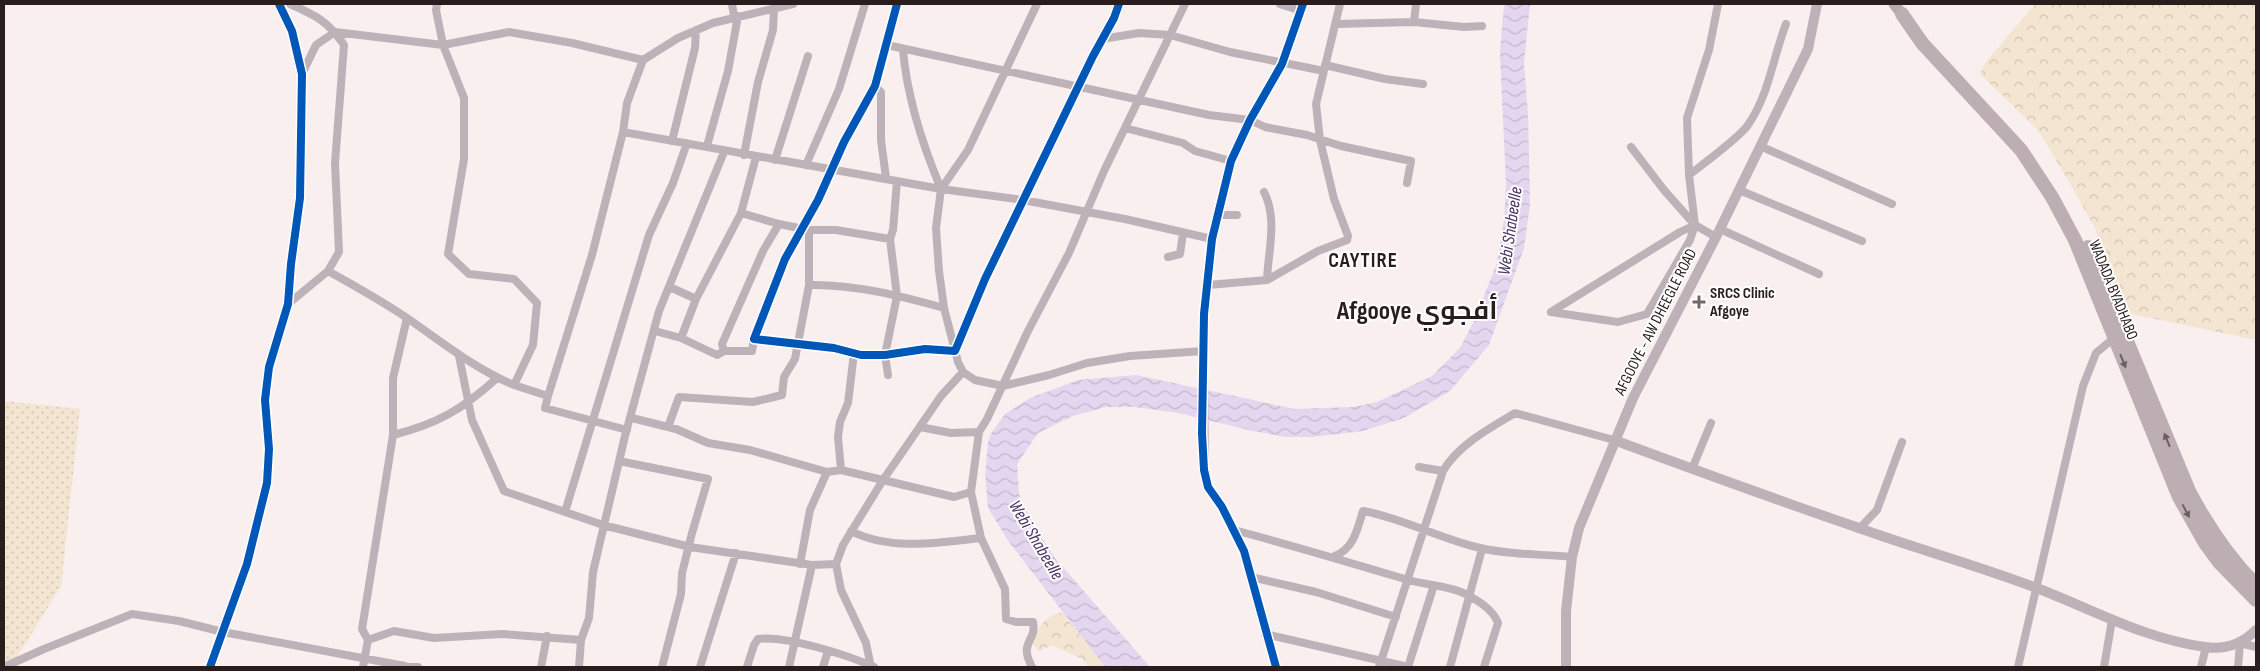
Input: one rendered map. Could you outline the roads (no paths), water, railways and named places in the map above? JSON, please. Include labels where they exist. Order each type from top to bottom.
[{"type":"highway","name":"WADADA BYADHABO","points":[[1898,9],[1922,43],[1998,123],[2037,172],[2075,240],[2168,473],[2192,521],[2219,562],[2256,600]]},
{"type":"highway","name":"WADADA BYADHABO","points":[[1898,9],[1928,36],[2004,116],[2044,167],[2086,242],[2190,492],[2202,515],[2228,555],[2256,585]]},
{"type":"main road","name":"AFGOOYE - AW DHEEGLE ROAD","points":[[1566,667],[1566,611],[1572,556],[1579,528],[1633,398],[1718,233],[1808,48],[1817,4]]},
{"type":"main road","points":[[1203,368],[1202,433],[1204,470],[1208,487],[1234,530],[1244,551],[1265,634],[1276,667]]},
{"type":"main road","points":[[1614,440],[1859,529],[2035,587],[2112,620],[2177,642],[2206,647],[2224,647],[2240,643],[2256,630]]},
{"type":"street","points":[[210,667],[248,564],[265,492],[269,449],[265,400],[269,367],[288,304],[290,264],[300,198],[302,74],[292,31],[279,4]]},
{"type":"street","points":[[288,304],[328,271],[339,252],[335,163],[344,45],[335,32],[319,17],[290,4]]},
{"type":"street","points":[[437,4],[443,45],[464,98],[464,159],[448,254],[468,274],[514,279],[537,303],[533,345],[514,385]]},
{"type":"street","points":[[707,146],[728,71],[736,16],[732,4]]},
{"type":"street","points":[[627,430],[545,408],[592,254],[623,132],[627,103],[643,60],[678,38],[696,30],[736,16],[770,7],[793,4]]},
{"type":"street","points":[[806,165],[839,89],[865,4]]},
{"type":"street","points":[[655,331],[681,338],[717,355],[724,352],[752,351],[754,339],[770,292],[805,229],[844,142],[875,86],[888,45],[897,4]]},
{"type":"street","points":[[1037,4],[1007,72],[968,150],[941,189],[936,228],[944,308],[955,351],[963,372],[975,380],[1003,386],[1087,363],[1130,356],[1203,351]]},
{"type":"street","points":[[955,351],[985,279],[1078,86],[1114,18],[1119,4]]},
{"type":"street","points":[[1032,667],[1025,655],[1034,626],[1033,622],[1016,622],[1006,619],[1005,589],[981,538],[971,492],[978,432],[1003,386],[1088,212],[1138,100],[1185,4]]},
{"type":"street","points":[[1203,368],[1212,239],[1220,215],[1232,160],[1250,120],[1282,64],[1302,7],[1280,4]]},
{"type":"street","points":[[1208,285],[1266,280],[1318,251],[1347,240],[1348,236],[1334,199],[1320,140],[1316,104],[1322,86],[1324,68],[1340,4]]},
{"type":"street","points":[[1414,22],[1416,4]]},
{"type":"street","points":[[1695,225],[1680,232],[1551,312],[1618,322],[1647,314],[1690,240],[1695,225],[1689,175],[1687,118],[1709,50],[1718,4]]},
{"type":"street","points":[[744,155],[758,82],[774,30],[770,7]]},
{"type":"street","points":[[1336,24],[1414,22],[1464,27],[1482,26]]},
{"type":"street","points":[[1689,175],[1748,126],[1771,77],[1779,41],[1786,24]]},
{"type":"street","points":[[672,140],[696,48],[696,30]]},
{"type":"street","points":[[302,74],[316,45],[335,32],[443,45],[509,32],[572,43],[643,60]]},
{"type":"street","points":[[1102,39],[1139,33],[1170,35],[1282,64],[1324,68],[1423,84]]},
{"type":"street","points":[[888,45],[903,50],[932,54],[1209,115],[1250,120],[1265,127],[1307,135],[1320,140],[1411,161],[1407,183]]},
{"type":"street","points":[[903,50],[905,77],[931,166],[941,189]]},
{"type":"street","points":[[775,160],[808,56]]},
{"type":"street","points":[[875,86],[880,92],[881,140],[886,178]]},
{"type":"street","points":[[1125,128],[1183,143],[1195,151],[1232,160]]},
{"type":"street","points":[[623,132],[707,146],[724,152],[886,178],[941,189],[1023,200],[1212,239]]},
{"type":"street","points":[[565,512],[649,235],[673,183],[687,143]]},
{"type":"street","points":[[1760,146],[1892,204]]},
{"type":"street","points":[[1631,147],[1664,190],[1695,225],[1819,274]]},
{"type":"street","points":[[579,667],[581,640],[589,618],[592,572],[659,311],[724,152]]},
{"type":"street","points":[[681,338],[696,299],[741,213],[756,157]]},
{"type":"street","points":[[888,375],[886,355],[897,296],[890,239],[893,230],[897,181]]},
{"type":"street","points":[[1739,190],[1862,241]]},
{"type":"street","points":[[1264,192],[1268,199],[1272,225],[1266,280]]},
{"type":"street","points":[[741,213],[805,229],[836,230],[890,239]]},
{"type":"street","points":[[1220,215],[1237,215]]},
{"type":"street","points":[[724,352],[722,344],[763,251],[779,224]]},
{"type":"street","points":[[668,427],[679,397],[753,402],[782,395],[784,377],[795,359],[809,285],[805,229]]},
{"type":"street","points":[[1168,257],[1180,254],[1183,233]]},
{"type":"street","points":[[328,271],[376,297],[460,356],[497,378],[548,396]]},
{"type":"street","points":[[809,285],[832,284],[897,296],[944,308]]},
{"type":"street","points":[[670,287],[696,299]]},
{"type":"street","points":[[363,667],[363,658],[368,640],[362,629],[393,435],[393,378],[407,318]]},
{"type":"street","points":[[2018,667],[2083,386],[2096,353],[2114,338]]},
{"type":"street","points":[[754,339],[854,353],[886,355],[925,349],[955,351]]},
{"type":"street","points":[[841,470],[838,437],[850,394],[854,353]]},
{"type":"street","points":[[460,356],[472,420],[504,491],[603,525],[690,547],[736,552],[800,564],[836,564]]},
{"type":"street","points":[[872,667],[866,643],[841,590],[836,564],[851,531],[883,480],[941,396],[963,372]]},
{"type":"street","points":[[393,435],[421,428],[469,403],[497,378]]},
{"type":"street","points":[[1380,664],[1444,471],[1450,461],[1463,448],[1515,413],[1614,440]]},
{"type":"street","points":[[632,418],[668,427],[708,443],[750,450],[827,472],[841,470],[954,497],[971,492]]},
{"type":"street","points":[[1692,469],[1711,423]]},
{"type":"street","points":[[920,427],[951,433],[978,432]]},
{"type":"street","points":[[1859,529],[1877,510],[1902,442]]},
{"type":"street","points":[[619,461],[708,479],[682,573],[681,594],[662,667]]},
{"type":"street","points":[[1419,467],[1444,471]]},
{"type":"street","points":[[800,564],[810,510],[827,472]]},
{"type":"street","points":[[1335,556],[1345,552],[1352,543],[1363,511],[1387,515],[1423,531],[1482,549],[1572,556]]},
{"type":"street","points":[[1234,530],[1335,556],[1407,580],[1442,586],[1471,596],[1495,616],[1498,623],[1484,667]]},
{"type":"street","points":[[851,531],[867,539],[919,545],[981,538]]},
{"type":"street","points":[[1450,667],[1471,596],[1482,549]]},
{"type":"street","points":[[700,667],[736,552]]},
{"type":"street","points":[[789,667],[812,565]]},
{"type":"street","points":[[1251,577],[1316,592],[1396,617]]},
{"type":"street","points":[[1265,634],[1380,664],[1408,667],[1434,586]]},
{"type":"street","points":[[4,667],[132,614],[179,621],[223,632],[418,667]]},
{"type":"street","points":[[2104,667],[2112,620]]},
{"type":"street","points":[[368,640],[394,631],[434,638],[502,634],[581,640]]},
{"type":"street","points":[[541,667],[547,636]]},
{"type":"street","points":[[747,667],[758,639],[768,637],[828,651],[872,667]]},
{"type":"street","points":[[2238,667],[2240,643],[2256,647]]},
{"type":"street","points":[[2201,667],[2206,647]]},
{"type":"street","points":[[823,667],[828,651]]},
{"type":"water","name":"Webi Shabeelle","points":[[1504,4],[1530,4],[1524,64],[1528,114],[1530,204],[1524,248],[1489,345],[1450,391],[1404,418],[1363,431],[1312,437],[1285,437],[1178,413],[1135,407],[1106,407],[1073,416],[1038,433],[1017,464],[1019,494],[1034,526],[1055,558],[1150,667],[1105,667],[1009,542],[988,508],[985,475],[988,442],[992,432],[1005,414],[1030,398],[1078,380],[1136,375],[1295,409],[1354,407],[1377,402],[1432,376],[1460,348],[1474,321],[1497,263],[1504,220],[1506,186],[1500,53]]},
{"type":"place","name":"SRCS Clinic Afgoye","points":[[1699,302]]},
{"type":"district","name":"CAYTIRE","points":[[1363,260]]},
{"type":"district","name":"Afgooye أفجوي","points":[[1417,311]]}]
